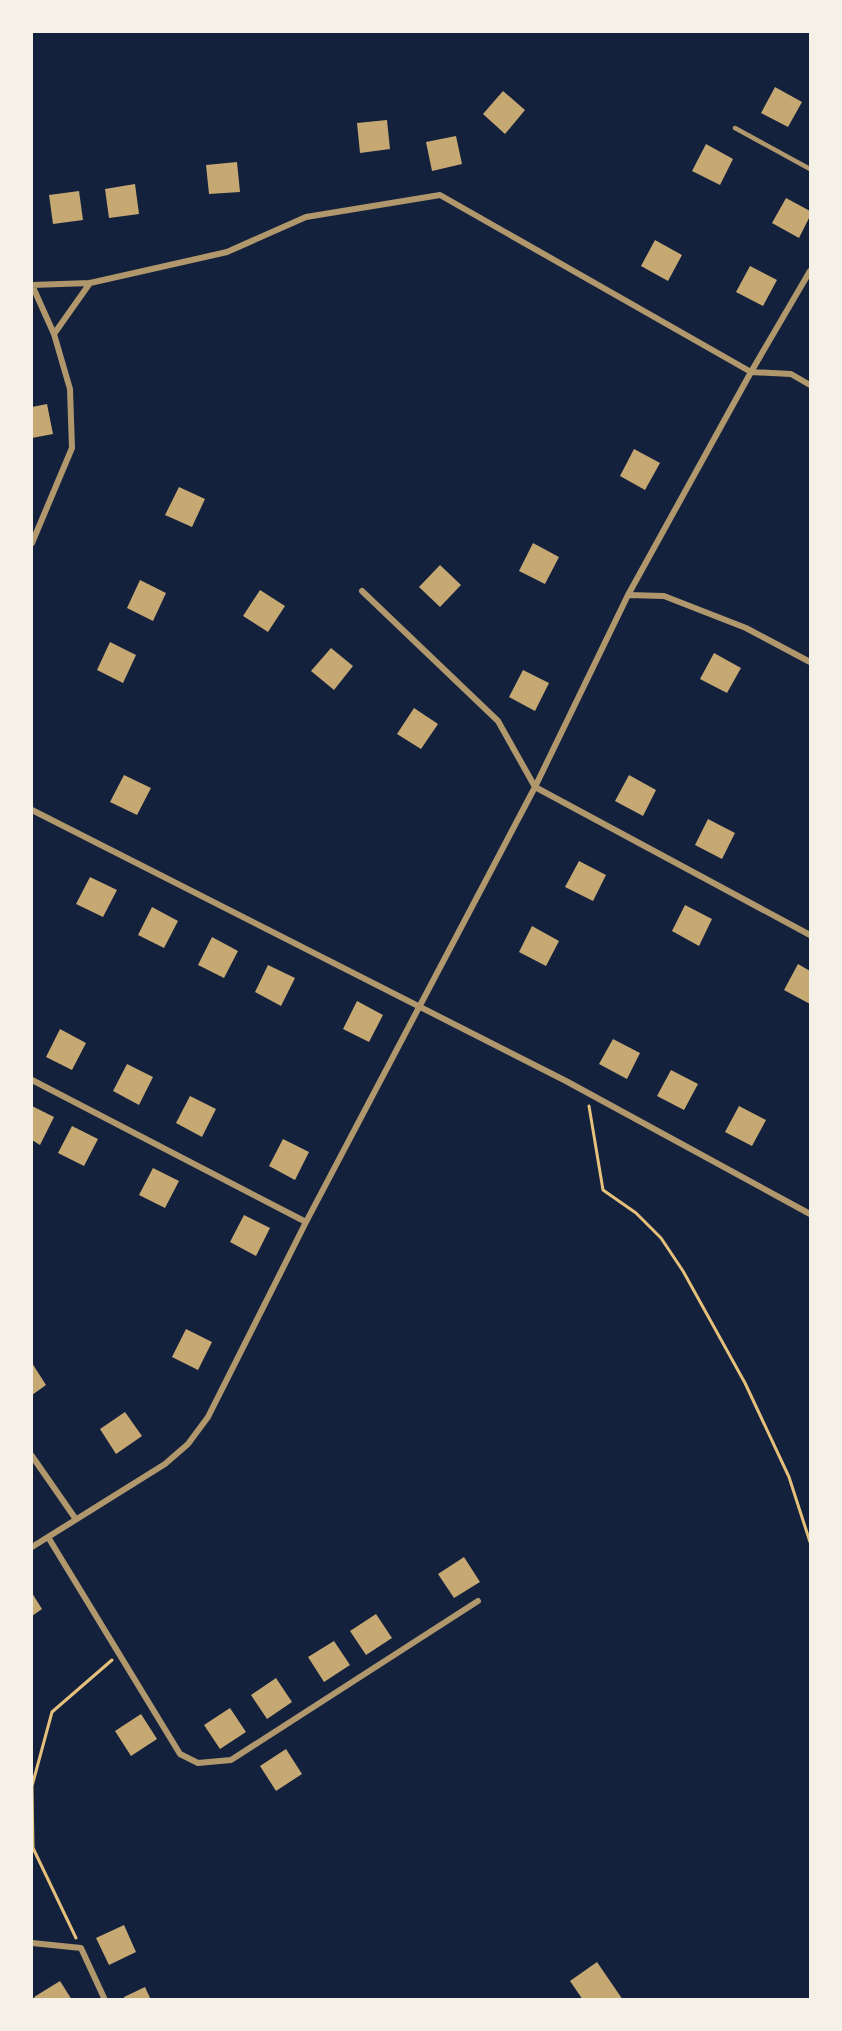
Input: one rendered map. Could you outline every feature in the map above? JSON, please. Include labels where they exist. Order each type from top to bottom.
[{"type":"street","points":[[32,543],[72,448],[70,389],[54,334],[32,285],[90,284],[227,252],[306,217],[440,195],[751,372],[791,375],[810,385]]},
{"type":"street","points":[[32,1547],[75,1518],[165,1464],[188,1444],[208,1417],[306,1222],[535,787],[628,595],[751,372],[810,271]]},
{"type":"street","points":[[54,334],[90,284]]},
{"type":"street","points":[[362,591],[498,721],[535,787],[810,935]]},
{"type":"street","points":[[628,595],[664,597],[746,628],[810,662]]},
{"type":"street","points":[[32,810],[586,1092],[810,1214]]},
{"type":"street","points":[[32,1080],[306,1222]]},
{"type":"street","points":[[32,1456],[75,1518]]},
{"type":"street","points":[[48,1537],[180,1754],[198,1763],[231,1760],[478,1601]]},
{"type":"street","points":[[32,1943],[81,1948],[105,2000]]},
{"type":"lane","points":[[735,128],[810,168]]},
{"type":"path","points":[[586,1092],[603,1190],[636,1213],[661,1238],[683,1271],[745,1383],[789,1477],[810,1542]]},
{"type":"path","points":[[81,1948],[33,1848],[32,1786],[52,1712],[120,1654]]},
{"type":"building","points":[[775,87],[802,102],[788,127],[761,113]]},
{"type":"building","points":[[503,91],[525,110],[505,134],[483,114]]},
{"type":"building","points":[[387,120],[390,149],[360,153],[357,123]]},
{"type":"building","points":[[456,136],[462,164],[432,171],[426,142]]},
{"type":"building","points":[[706,144],[733,159],[720,185],[692,171]]},
{"type":"building","points":[[237,162],[240,192],[209,194],[206,165]]},
{"type":"building","points":[[135,184],[139,214],[109,218],[105,189]]},
{"type":"building","points":[[79,191],[83,220],[53,224],[49,195]]},
{"type":"building","points":[[786,198],[810,211],[810,216],[799,238],[772,223]]},
{"type":"building","points":[[655,240],[682,255],[668,281],[641,266]]},
{"type":"building","points":[[750,266],[777,280],[763,306],[736,292]]},
{"type":"building","points":[[47,404],[53,434],[32,438],[32,407]]},
{"type":"building","points":[[634,449],[660,463],[645,490],[620,476]]},
{"type":"building","points":[[179,487],[205,499],[192,527],[165,515]]},
{"type":"building","points":[[533,543],[559,557],[545,584],[519,571]]},
{"type":"building","points":[[440,565],[461,585],[440,607],[419,587]]},
{"type":"building","points":[[140,580],[166,593],[153,621],[127,608]]},
{"type":"building","points":[[260,590],[285,606],[268,632],[243,616]]},
{"type":"building","points":[[110,642],[136,655],[123,683],[97,670]]},
{"type":"building","points":[[331,648],[353,666],[334,690],[311,671]]},
{"type":"building","points":[[714,653],[741,668],[727,693],[700,679]]},
{"type":"building","points":[[523,670],[549,683],[535,711],[509,697]]},
{"type":"building","points":[[414,708],[438,724],[421,749],[397,734]]},
{"type":"building","points":[[124,775],[151,788],[137,815],[110,802]]},
{"type":"building","points":[[629,775],[656,790],[643,816],[615,801]]},
{"type":"building","points":[[708,819],[735,833],[722,859],[695,845]]},
{"type":"building","points":[[579,861],[606,875],[593,901],[565,887]]},
{"type":"building","points":[[90,877],[117,890],[103,917],[76,904]]},
{"type":"building","points":[[685,905],[712,919],[699,946],[672,931]]},
{"type":"building","points":[[152,907],[178,921],[164,948],[138,935]]},
{"type":"building","points":[[532,926],[559,941],[546,966],[519,952]]},
{"type":"building","points":[[212,937],[238,951],[224,978],[198,965]]},
{"type":"building","points":[[798,964],[810,971],[810,1004],[784,990]]},
{"type":"building","points":[[268,965],[295,978],[281,1006],[255,992]]},
{"type":"building","points":[[357,1001],[383,1015],[369,1042],[343,1029]]},
{"type":"building","points":[[60,1029],[86,1043],[72,1070],[46,1057]]},
{"type":"building","points":[[613,1039],[640,1053],[627,1079],[599,1064]]},
{"type":"building","points":[[127,1064],[153,1077],[139,1105],[113,1091]]},
{"type":"building","points":[[671,1070],[698,1084],[684,1110],[657,1096]]},
{"type":"building","points":[[190,1096],[216,1109],[202,1137],[176,1123]]},
{"type":"building","points":[[32,1106],[54,1117],[40,1145],[32,1140]]},
{"type":"building","points":[[739,1106],[766,1120],[752,1146],[725,1132]]},
{"type":"building","points":[[72,1126],[98,1139],[84,1166],[58,1153]]},
{"type":"building","points":[[283,1139],[309,1152],[295,1180],[269,1166]]},
{"type":"building","points":[[153,1168],[179,1181],[165,1208],[139,1195]]},
{"type":"building","points":[[244,1215],[270,1228],[256,1256],[230,1242]]},
{"type":"building","points":[[186,1329],[212,1342],[198,1370],[172,1357]]},
{"type":"building","points":[[32,1363],[46,1385],[32,1395]]},
{"type":"building","points":[[125,1412],[142,1436],[116,1454],[100,1429]]},
{"type":"building","points":[[464,1557],[480,1582],[454,1598],[438,1574]]},
{"type":"building","points":[[32,1593],[42,1609],[32,1616]]},
{"type":"building","points":[[376,1614],[392,1638],[366,1655],[350,1631]]},
{"type":"building","points":[[334,1641],[350,1665],[324,1682],[308,1657]]},
{"type":"building","points":[[276,1678],[292,1702],[267,1719],[251,1695]]},
{"type":"building","points":[[230,1708],[246,1732],[220,1749],[204,1725]]},
{"type":"building","points":[[141,1714],[157,1739],[131,1756],[115,1731]]},
{"type":"building","points":[[286,1749],[302,1774],[276,1791],[260,1766]]},
{"type":"building","points":[[124,1925],[136,1952],[109,1965],[96,1938]]},
{"type":"building","points":[[597,1962],[623,2000],[583,2000],[570,1981]]},
{"type":"building","points":[[60,1981],[72,2000],[36,2000],[34,1997]]},
{"type":"building","points":[[145,1987],[151,2000],[125,2000],[124,1997]]}]
